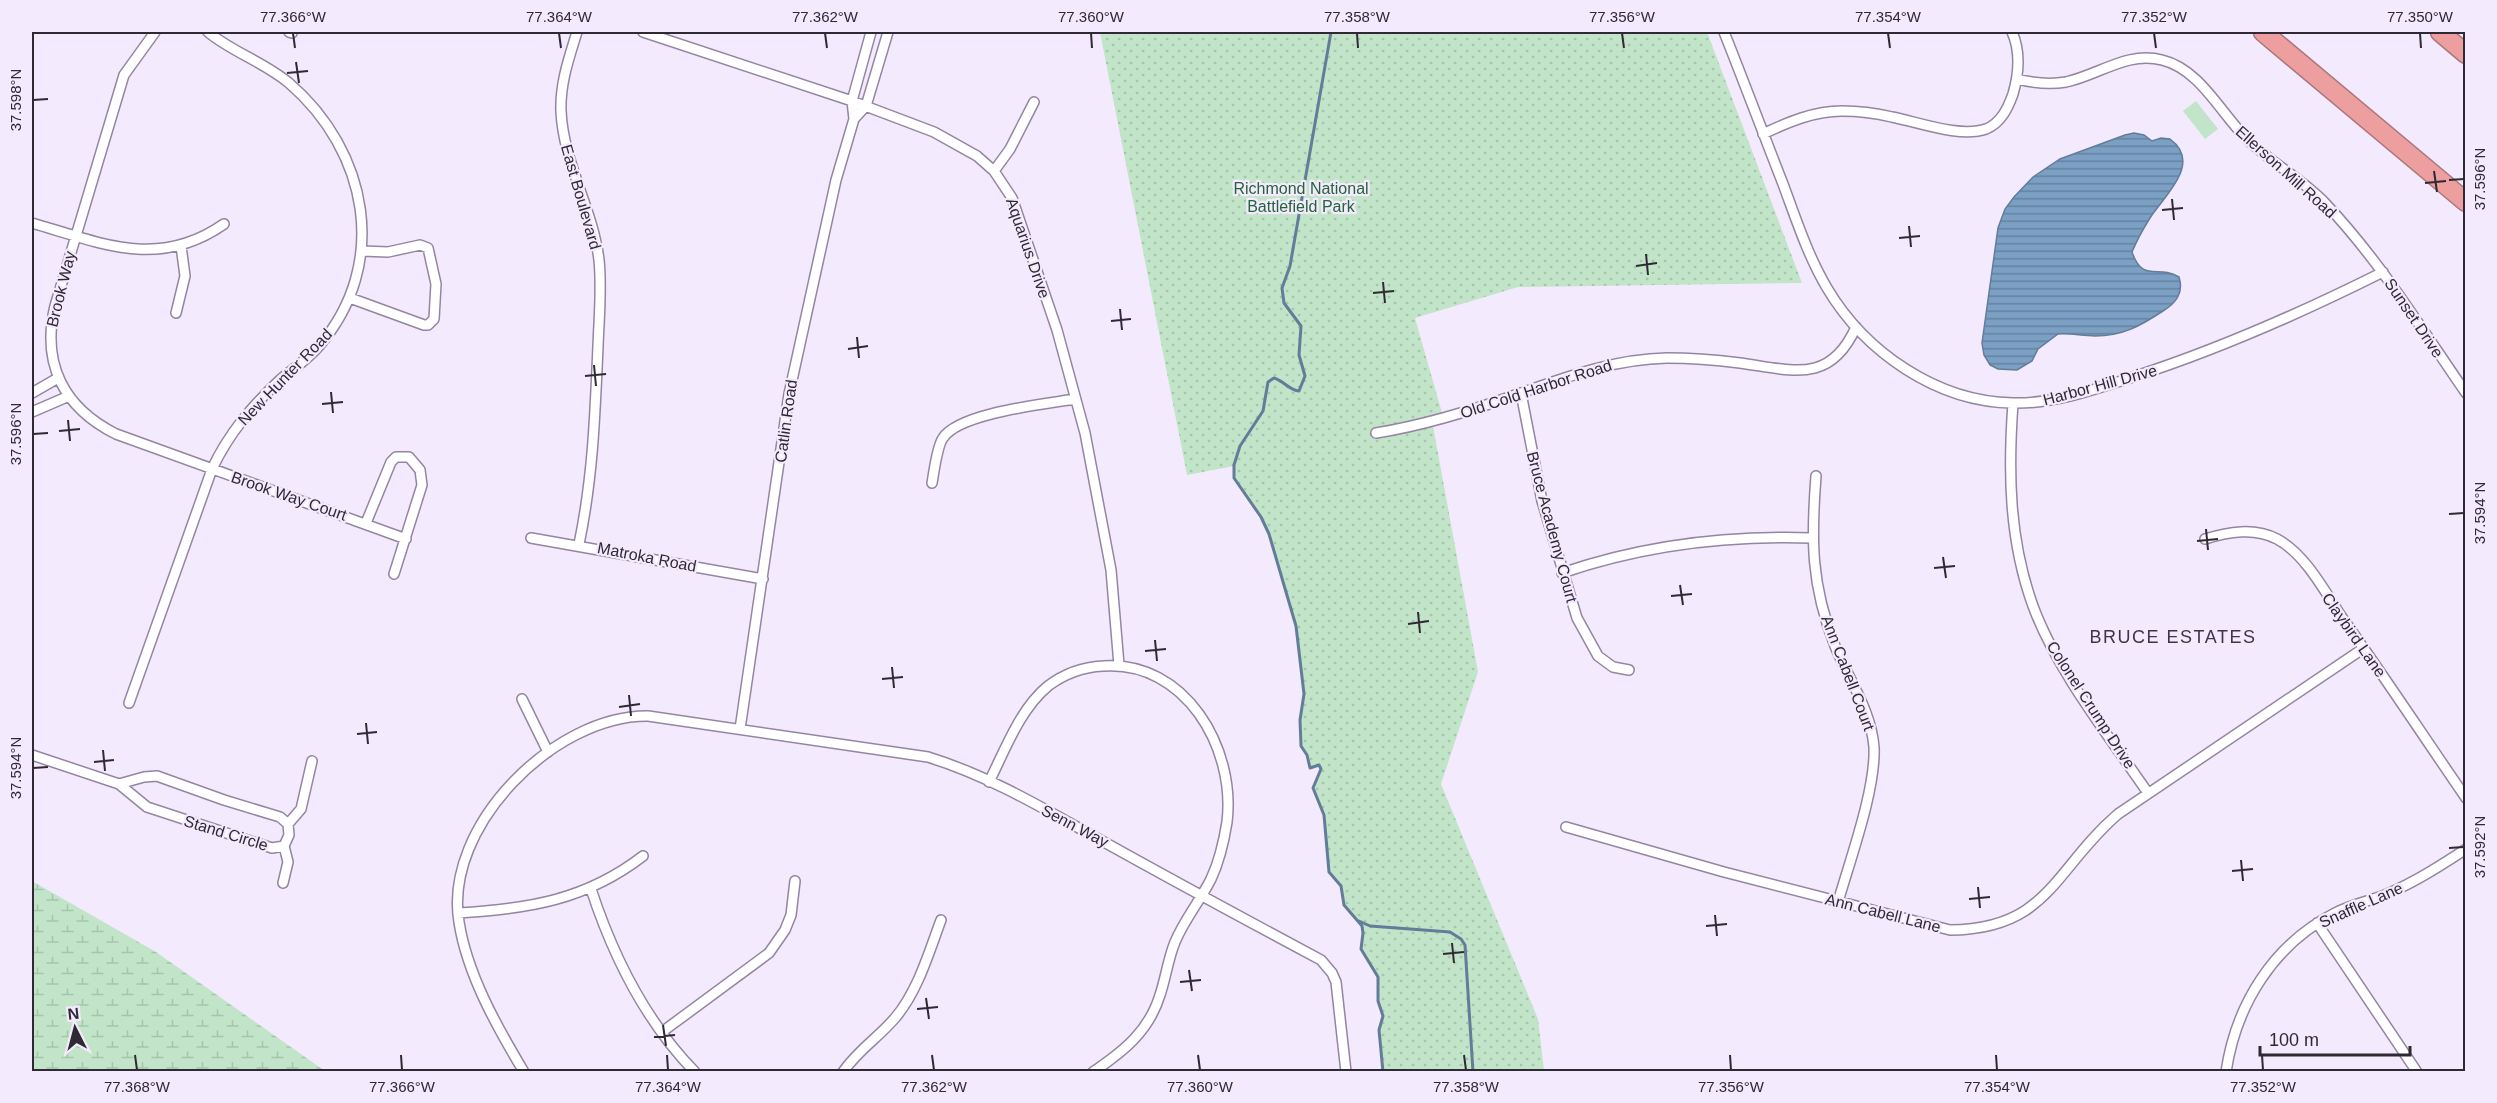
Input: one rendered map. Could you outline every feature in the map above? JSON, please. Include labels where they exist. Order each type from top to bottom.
[{"type":"highway","points":[[2263,32],[2466,202]]},
{"type":"highway","points":[[2440,32],[2466,54]]},
{"type":"street","name":"Brook Way","points":[[155,32],[124,75],[51,321],[52,358],[58,378],[69,396],[89,418],[109,431],[212,469]]},
{"type":"street","name":"New Hunter Road","points":[[129,703],[212,469],[222,448],[244,416],[264,395],[317,349],[340,317],[350,298],[362,251],[363,226],[357,191],[349,166],[331,130],[303,96],[287,81],[208,32]]},
{"type":"street","name":"East Boulevard","points":[[577,32],[565,69],[561,91],[562,128],[599,261],[596,428],[579,544]]},
{"type":"street","name":"Aquarius Drive","points":[[643,32],[866,106],[956,143],[994,171],[1012,198],[1056,330],[1087,443],[1111,570],[1119,665]]},
{"type":"street","name":"Catlin Road","points":[[740,729],[789,394],[804,317],[836,180],[854,119],[852,101],[871,32]]},
{"type":"street","name":"Catlin Road","points":[[854,119],[866,106],[888,32]]},
{"type":"street","name":"Harbor Hill Drive","points":[[1724,32],[1816,268],[1838,305],[1856,327],[1888,357],[1928,382],[1969,397],[2013,403],[2057,399],[2173,364],[2265,328],[2383,272]]},
{"type":"street","points":[[1763,134],[1804,117],[1838,111],[1880,114],[1960,131],[1976,131],[1992,126],[2002,117],[2017,79],[2017,43],[2012,32]]},
{"type":"street","name":"Ellerson Mill Road","points":[[2017,79],[2040,84],[2067,81],[2140,57],[2164,60],[2177,65],[2196,81],[2248,141],[2323,201],[2383,272]]},
{"type":"street","points":[[994,171],[1010,149],[1034,102]]},
{"type":"street","points":[[32,223],[131,250],[156,250],[181,246],[204,237],[225,224]]},
{"type":"street","points":[[350,298],[424,325],[428,325],[434,318],[436,284],[428,248],[420,245],[388,252],[362,251]]},
{"type":"street","points":[[176,312],[184,276],[181,246]]},
{"type":"street","name":"Sunset Drive","points":[[2383,272],[2466,393]]},
{"type":"street","name":"Old Cold Harbor Road","points":[[1376,433],[1449,417],[1589,369],[1636,360],[1698,359],[1787,371],[1813,369],[1831,362],[1843,350],[1856,327]]},
{"type":"street","points":[[32,393],[58,378]]},
{"type":"street","name":"Bruce Academy Court","points":[[1521,393],[1542,501],[1576,618],[1594,651],[1603,661],[1613,667],[1629,670]]},
{"type":"street","points":[[32,412],[69,396]]},
{"type":"street","points":[[932,483],[942,438],[962,423],[983,416],[1075,399]]},
{"type":"street","name":"Colonel Crump Drive","points":[[2013,403],[2009,486],[2011,507],[2016,541],[2033,606],[2064,667],[2148,793]]},
{"type":"street","name":"Brook Way Court","points":[[366,523],[391,462],[396,457],[409,457],[420,470],[423,485],[394,574]]},
{"type":"street","name":"Brook Way Court","points":[[212,469],[406,538]]},
{"type":"street","name":"Ann Cabell Court","points":[[1816,476],[1812,538],[1817,585],[1835,645],[1867,714],[1874,748],[1872,778],[1838,902]]},
{"type":"street","name":"Claybird Lane","points":[[2205,539],[2221,534],[2254,532],[2276,538],[2296,553],[2466,798]]},
{"type":"street","points":[[1562,573],[1619,555],[1685,542],[1767,536],[1812,538]]},
{"type":"street","name":"Matroka Road","points":[[531,538],[579,544],[762,579]]},
{"type":"street","name":"Ann Cabell Lane","points":[[1566,827],[1838,902],[1950,930],[1970,930],[2004,922],[2034,905],[2048,894],[2091,840],[2118,814],[2364,648]]},
{"type":"street","points":[[989,782],[1024,716],[1038,696],[1062,677],[1079,670],[1119,665],[1143,669],[1169,683],[1196,710],[1216,747],[1226,780],[1227,822],[1211,879],[1170,953],[1161,992],[1149,1022],[1128,1047],[1094,1071]]},
{"type":"street","points":[[522,699],[548,752]]},
{"type":"street","name":"Senn Way","points":[[458,914],[463,871],[469,852],[487,816],[513,781],[525,768],[548,752],[602,723],[632,716],[648,716],[928,757],[989,782],[1059,817],[1326,965],[1336,982],[1346,1071]]},
{"type":"street","points":[[32,755],[119,784]]},
{"type":"street","points":[[288,824],[301,809],[312,761]]},
{"type":"street","name":"Stand Circle","points":[[158,776],[280,817],[288,824],[290,835],[284,846],[272,848],[147,807],[119,784],[158,776]]},
{"type":"street","points":[[283,883],[288,862],[284,846]]},
{"type":"street","name":"Snaffle Lane","points":[[2226,1071],[2240,1020],[2262,976],[2287,947],[2317,923],[2352,906],[2412,883],[2466,849]]},
{"type":"street","points":[[524,1071],[484,998],[470,963],[458,914],[524,907],[556,900],[591,889],[618,874],[643,856]]},
{"type":"street","points":[[662,1032],[769,953],[785,930],[791,915],[795,880]]},
{"type":"street","points":[[591,889],[615,952],[662,1032],[695,1071]]},
{"type":"street","points":[[843,1071],[865,1045],[897,1016],[907,1001],[941,920]]},
{"type":"street","points":[[2317,923],[2417,1071]]},
{"type":"green space","name":"Richmond National Battlefield Park","points":[[1100,32],[1707,32],[1802,283],[1518,287],[1415,318],[1442,413],[1433,426],[1478,672],[1441,784],[1538,1019],[1544,1071],[1383,1071],[1379,1030],[1383,1016],[1378,1001],[1378,977],[1361,949],[1362,926],[1344,905],[1341,886],[1329,872],[1324,815],[1313,788],[1321,769],[1319,765],[1310,768],[1307,755],[1301,746],[1300,720],[1304,694],[1296,626],[1269,534],[1261,517],[1234,478],[1234,466],[1187,475]]},
{"type":"green space","points":[[2196,101],[2218,129],[2205,139],[2183,111]]},
{"type":"green space","points":[[32,881],[156,952],[325,1071],[32,1071]]},
{"type":"water","points":[[2134,133],[2144,135],[2152,141],[2161,138],[2170,139],[2179,148],[2183,158],[2178,179],[2150,218],[2132,252],[2136,262],[2146,271],[2164,272],[2179,277],[2178,297],[2168,308],[2131,329],[2105,336],[2058,334],[2038,349],[2032,361],[2017,370],[1998,369],[1990,365],[1984,355],[1982,343],[1998,228],[2005,209],[2033,177],[2060,159]]},
{"type":"waterway","points":[[1331,32],[1290,266],[1282,288],[1284,303],[1301,326],[1299,355],[1305,376],[1299,391],[1274,378],[1268,382],[1263,411],[1240,446],[1234,465],[1234,478],[1261,517],[1269,534],[1296,626],[1304,694],[1300,720],[1301,746],[1307,755],[1310,768],[1319,765],[1321,769],[1313,788],[1324,815],[1329,872],[1341,886],[1344,905],[1362,926],[1361,949],[1378,977],[1378,1001],[1383,1016],[1379,1030],[1383,1072]]},
{"type":"waterway","points":[[1359,921],[1370,926],[1450,932],[1461,939],[1465,945],[1473,1072]]},
{"type":"district","name":"BRUCE ESTATES","points":[[2173,637]]}]
